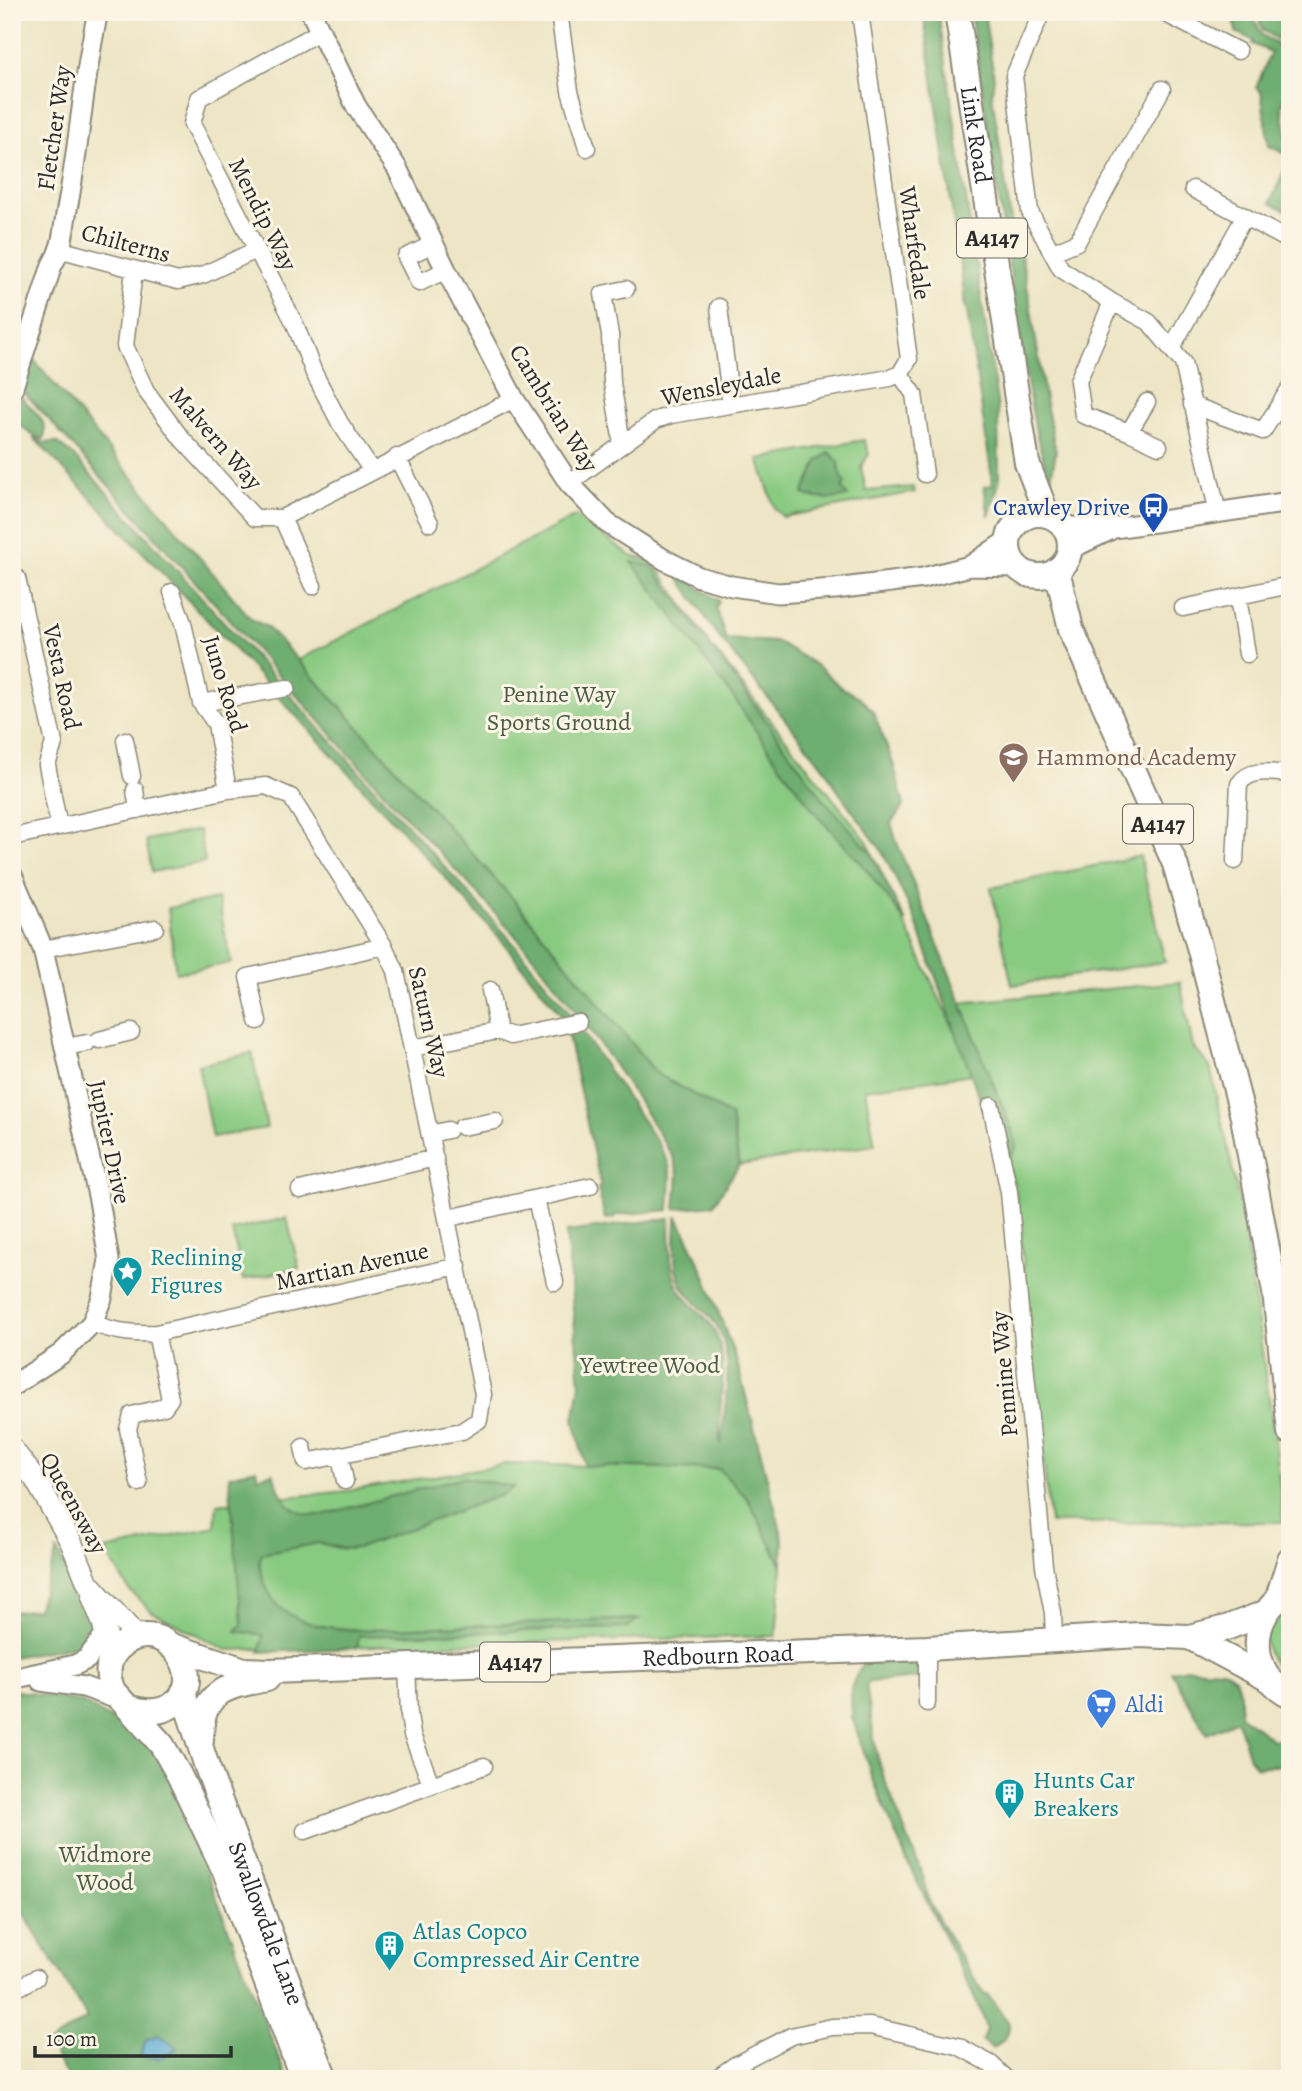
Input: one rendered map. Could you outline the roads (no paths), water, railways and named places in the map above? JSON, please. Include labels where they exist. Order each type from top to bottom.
[{"type":"main road","name":"Link Road","points":[[957,12],[1027,463],[1059,540]]},
{"type":"main road","name":"Link Road","points":[[1011,534],[1027,463]]},
{"type":"main road","points":[[1035,514],[1059,540],[1048,575],[1023,571],[1009,554],[1011,534],[1025,517],[1035,514]]},
{"type":"main road","name":"A4147","points":[[1059,540],[1071,629]]},
{"type":"main road","name":"A4147","points":[[1023,571],[1071,629],[1175,864],[1243,1116],[1275,1292],[1290,1432]]},
{"type":"main road","name":"Queensway","points":[[12,1450],[36,1480],[65,1531],[88,1583],[109,1650]]},
{"type":"main road","name":"Queensway","points":[[12,1457],[57,1541],[88,1583],[137,1637]]},
{"type":"main road","points":[[1280,1688],[1261,1665],[1257,1647],[1258,1629],[1278,1601],[1290,1559]]},
{"type":"main road","name":"Queensway","points":[[88,1583],[169,1644]]},
{"type":"main road","name":"Redbourn Road","points":[[169,1644],[244,1670],[270,1671],[927,1648],[1054,1639],[1189,1637],[1226,1628],[1278,1601]]},
{"type":"main road","points":[[149,1636],[169,1644],[184,1666],[187,1682],[184,1692],[173,1705],[135,1707],[110,1683],[109,1650],[137,1637],[149,1636]]},
{"type":"main road","name":"Redbourn Road","points":[[1189,1637],[1280,1688]]},
{"type":"main road","name":"Swallowdale Lane","points":[[207,1767],[201,1740],[202,1718],[216,1694],[229,1687],[336,1668]]},
{"type":"main road","name":"Redbourn Road","points":[[184,1692],[210,1679],[244,1670]]},
{"type":"main road","name":"Swallowdale Lane","points":[[184,1692],[207,1767],[325,2079]]},
{"type":"main road","name":"Swallowdale Lane","points":[[135,1707],[176,1742],[303,2079]]},
{"type":"street","name":"Fletcher Way","points":[[12,390],[52,265],[62,250],[87,61],[98,12]]},
{"type":"street","name":"Cambrian Way","points":[[312,12],[356,106],[397,168],[446,270],[514,399],[569,483],[607,523],[636,543],[699,577],[732,586],[778,593],[923,578],[970,566],[1023,571]]},
{"type":"street","points":[[559,12],[570,91],[587,148]]},
{"type":"street","name":"Wharfedale","points":[[860,12],[909,359],[900,374]]},
{"type":"street","points":[[1042,12],[1014,76],[1030,212],[1061,269],[1149,322],[1183,363],[1218,513]]},
{"type":"street","points":[[1162,12],[1238,51]]},
{"type":"street","name":"Mendip Way","points":[[321,31],[199,98],[192,124],[295,324],[314,373],[340,423],[372,471]]},
{"type":"street","points":[[1053,252],[1077,242],[1162,89]]},
{"type":"street","points":[[1193,189],[1290,241]]},
{"type":"street","points":[[1171,347],[1245,215]]},
{"type":"street","points":[[433,244],[406,257],[419,283],[446,270]]},
{"type":"street","name":"Chilterns","points":[[62,250],[178,281],[203,275],[256,250]]},
{"type":"street","name":"Malvern Way","points":[[134,271],[125,346],[146,391],[182,439],[255,518],[282,518]]},
{"type":"street","points":[[622,443],[612,383],[610,335],[603,294],[626,289]]},
{"type":"street","points":[[1112,302],[1078,382],[1083,415],[1159,446]]},
{"type":"street","points":[[719,307],[731,405]]},
{"type":"street","points":[[900,374],[914,394],[925,474]]},
{"type":"street","name":"Wensleydale","points":[[569,483],[656,420],[671,415],[890,378],[900,374]]},
{"type":"street","points":[[1192,405],[1264,432],[1290,388]]},
{"type":"street","points":[[313,586],[282,518],[514,399]]},
{"type":"street","points":[[1129,432],[1147,402]]},
{"type":"street","points":[[397,457],[430,523]]},
{"type":"street","points":[[1059,540],[1114,528],[1289,505]]},
{"type":"street","name":"Cambrian Way","points":[[970,566],[1011,534]]},
{"type":"street","name":"Vesta Road","points":[[17,578],[54,743],[47,765],[59,827]]},
{"type":"street","points":[[1183,608],[1290,585]]},
{"type":"street","name":"Juno Road","points":[[172,592],[183,623],[201,703],[216,724],[228,790]]},
{"type":"street","points":[[1238,597],[1247,654]]},
{"type":"street","points":[[201,703],[287,688]]},
{"type":"street","points":[[125,740],[138,810]]},
{"type":"street","points":[[1234,861],[1240,784],[1245,775],[1255,772],[1290,774]]},
{"type":"street","name":"Saturn Way","points":[[12,837],[228,790],[266,786],[291,797],[384,946],[396,971],[449,1218],[483,1394],[479,1420],[462,1430],[340,1457],[306,1462],[303,1447]]},
{"type":"street","name":"Jupiter Drive","points":[[12,875],[43,948],[99,1200],[109,1260],[102,1298],[92,1323],[61,1354],[12,1386]]},
{"type":"street","points":[[43,948],[155,928]]},
{"type":"street","points":[[258,1021],[248,977],[384,946]]},
{"type":"street","points":[[491,990],[498,1031]]},
{"type":"street","points":[[412,1048],[498,1031],[511,1036],[578,1023]]},
{"type":"street","points":[[65,1047],[131,1032]]},
{"type":"street","name":"Pennine Way","points":[[991,1106],[1009,1192],[1044,1566],[1053,1613],[1054,1639]]},
{"type":"street","points":[[430,1134],[495,1121]]},
{"type":"street","points":[[300,1190],[435,1158]]},
{"type":"street","points":[[449,1218],[590,1186]]},
{"type":"street","points":[[536,1199],[555,1282]]},
{"type":"street","name":"Martian Avenue","points":[[92,1323],[113,1331],[156,1333],[458,1266]]},
{"type":"street","points":[[139,1483],[128,1429],[132,1415],[164,1407],[170,1399],[156,1333]]},
{"type":"street","points":[[340,1457],[345,1481]]},
{"type":"street","points":[[927,1648],[927,1703]]},
{"type":"street","points":[[12,1681],[75,1665],[109,1650]]},
{"type":"street","points":[[41,1681],[86,1674],[109,1650]]},
{"type":"street","points":[[407,1665],[412,1735],[430,1784]]},
{"type":"street","points":[[12,1681],[41,1681],[84,1687],[135,1707]]},
{"type":"street","points":[[305,1831],[484,1766]]},
{"type":"street","points":[[12,1991],[36,1978]]},
{"type":"street","points":[[715,2079],[735,2065],[791,2036],[832,2027],[870,2026],[958,2046],[991,2064],[1007,2079]]},
{"type":"water","points":[[158,2035],[177,2048],[160,2058],[140,2056],[146,2040]]},
{"type":"place","name":"Crawley Drive","points":[[1153,534]]},
{"type":"place","name":"Hammond Academy","points":[[1013,784]]},
{"type":"place","name":"Reclining Figures","points":[[127,1298]]},
{"type":"place","name":"Aldi","points":[[1102,1731]]},
{"type":"place","name":"Hunts Car Breakers","points":[[1010,1821]]},
{"type":"place","name":"Atlas Copco Compressed Air Centre","points":[[390,1972]]},
{"type":"park label","name":"Penine Way Sports Ground","points":[[559,708]]},
{"type":"park label","name":"Yewtree Wood","points":[[650,1365]]},
{"type":"park label","name":"Widmore Wood","points":[[105,1868]]}]
